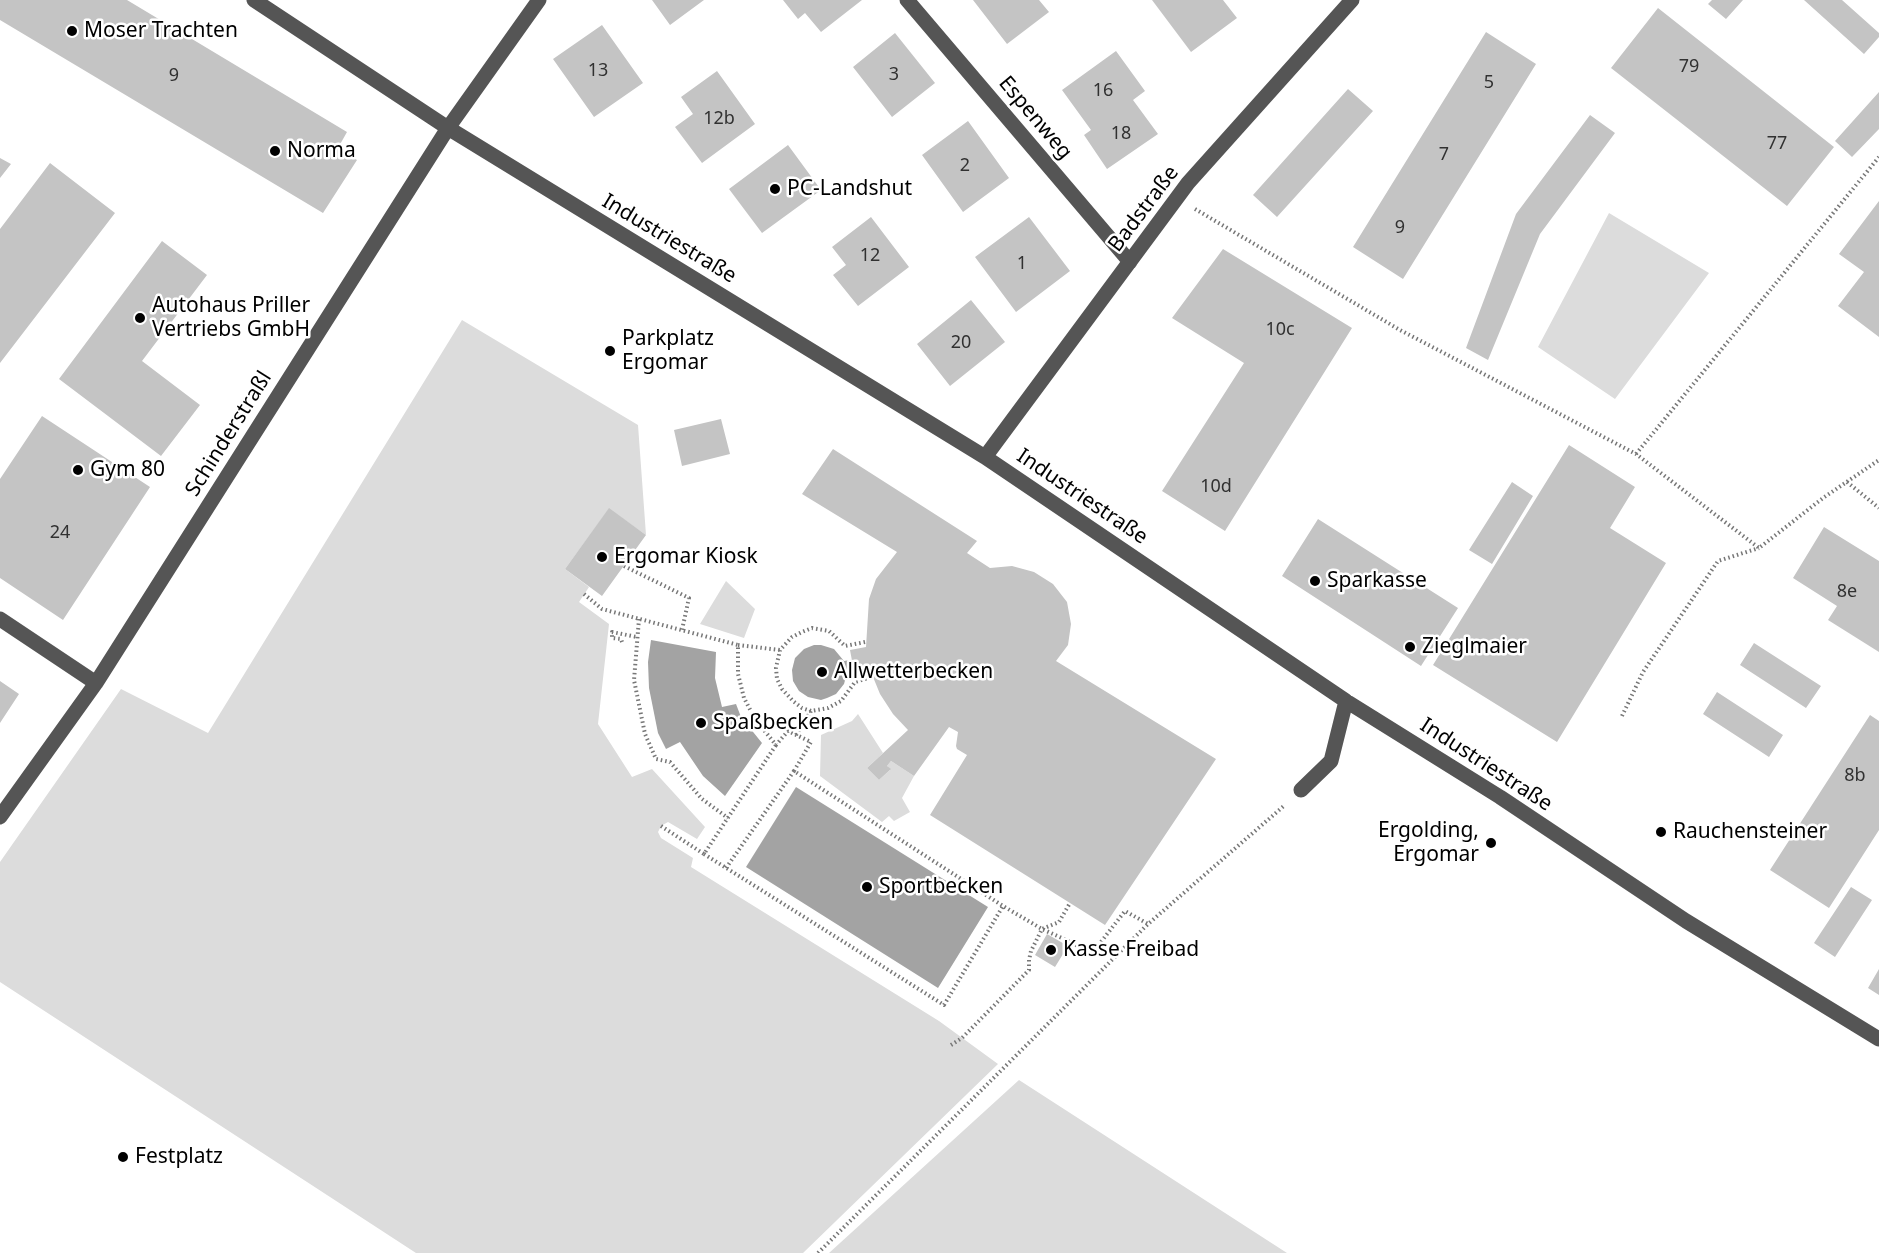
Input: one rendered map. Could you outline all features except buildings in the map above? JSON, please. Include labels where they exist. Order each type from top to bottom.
[{"type":"street","name":"Industriestraße","points":[[254,0],[448,128],[985,457],[1346,701],[1500,797],[1686,921],[1879,1039]]},
{"type":"street","name":"Schinderstraßl","points":[[0,817],[96,683],[448,128],[539,0]]},
{"type":"street","name":"Espenweg","points":[[907,0],[1130,262]]},
{"type":"street","name":"Badstraße","points":[[985,457],[1196,173],[1352,0]]},
{"type":"street","points":[[0,619],[96,683]]},
{"type":"street","points":[[1301,790],[1331,762],[1346,701]]},
{"type":"path","points":[[1636,454],[1879,157]]},
{"type":"path","points":[[1176,198],[1400,330],[1636,454],[1760,548]]},
{"type":"path","points":[[1622,716],[1643,672],[1718,561],[1760,548],[1846,482],[1879,460]]},
{"type":"path","points":[[1846,482],[1879,508]]},
{"type":"path","points":[[624,566],[689,598],[682,630]]},
{"type":"path","points":[[584,594],[602,609],[738,645],[780,650]]},
{"type":"path","points":[[639,619],[634,680],[645,734],[656,759],[670,762],[702,799],[728,818]]},
{"type":"path","points":[[865,642],[845,646],[829,631],[812,628],[792,637],[780,650],[776,668],[777,679],[782,689],[802,708],[811,711],[828,708],[841,701],[855,681],[872,677]]},
{"type":"path","points":[[622,642],[621,639],[612,638],[612,632],[637,637]]},
{"type":"path","points":[[738,645],[738,674],[744,698],[755,719],[776,745]]},
{"type":"path","points":[[796,735],[811,711]]},
{"type":"path","points":[[704,854],[776,745],[788,731],[811,742],[794,771],[726,868]]},
{"type":"path","points":[[794,771],[1003,906],[1042,929],[1075,944],[1090,956],[1125,911],[1148,924]]},
{"type":"path","points":[[818,1253],[1148,924],[1301,790]]},
{"type":"path","points":[[661,826],[944,1005],[1003,906]]},
{"type":"path","points":[[951,1045],[962,1038],[1029,970],[1031,951],[1042,929],[1059,922],[1070,903]]},
{"type":"shaded area","points":[[1609,213],[1709,273],[1615,399],[1538,347]]},
{"type":"shaded area","points":[[462,320],[638,425],[646,535],[609,509],[565,569],[589,587],[579,602],[609,624],[598,724],[632,777],[652,769],[705,827],[697,839],[668,822],[661,826],[658,832],[661,838],[693,858],[691,867],[939,1021],[998,1064],[803,1253],[416,1253],[0,982],[0,862],[121,689],[208,733]]},
{"type":"shaded area","points":[[726,581],[755,609],[744,638],[700,624]]},
{"type":"shaded area","name":"Spaßbecken","points":[[651,640],[716,652],[715,678],[722,707],[736,704],[741,717],[762,743],[725,796],[703,776],[680,742],[666,749],[658,733],[649,688],[648,662]]},
{"type":"shaded area","name":"Allwetterbecken","points":[[814,645],[834,649],[844,661],[868,657],[871,668],[847,673],[844,684],[836,694],[821,700],[808,697],[799,691],[793,681],[792,670],[795,658],[804,649]]},
{"type":"shaded area","points":[[858,714],[883,753],[867,768],[879,780],[890,770],[887,766],[891,761],[914,776],[902,798],[910,812],[894,821],[889,816],[882,822],[820,776],[821,735],[852,721]]},
{"type":"shaded area","name":"Sportbecken","points":[[796,787],[988,907],[938,988],[746,867]]},
{"type":"shaded area","points":[[1019,1080],[1287,1253],[829,1253]]},
{"type":"place","name":"Moser Trachten","points":[[72,31]]},
{"type":"place","name":"Norma","points":[[275,151]]},
{"type":"place","name":"PC-Landshut","points":[[775,189]]},
{"type":"place","name":"Autohaus Priller Vertriebs GmbH","points":[[140,318]]},
{"type":"place","name":"Parkplatz Ergomar","points":[[610,351]]},
{"type":"place","name":"Gym 80","points":[[78,470]]},
{"type":"place","name":"Ergomar Kiosk","points":[[602,557]]},
{"type":"place","name":"Sparkasse","points":[[1315,581]]},
{"type":"place","name":"Zieglmaier","points":[[1410,647]]},
{"type":"place","name":"Allwetterbecken","points":[[822,672]]},
{"type":"place","name":"Spaßbecken","points":[[701,723]]},
{"type":"place","name":"Rauchensteiner","points":[[1661,832]]},
{"type":"place","name":"Ergolding, Ergomar","points":[[1491,843]]},
{"type":"place","name":"Sportbecken","points":[[867,887]]},
{"type":"place","name":"Kasse Freibad","points":[[1051,950]]},
{"type":"place","name":"Festplatz","points":[[123,1157]]}]
